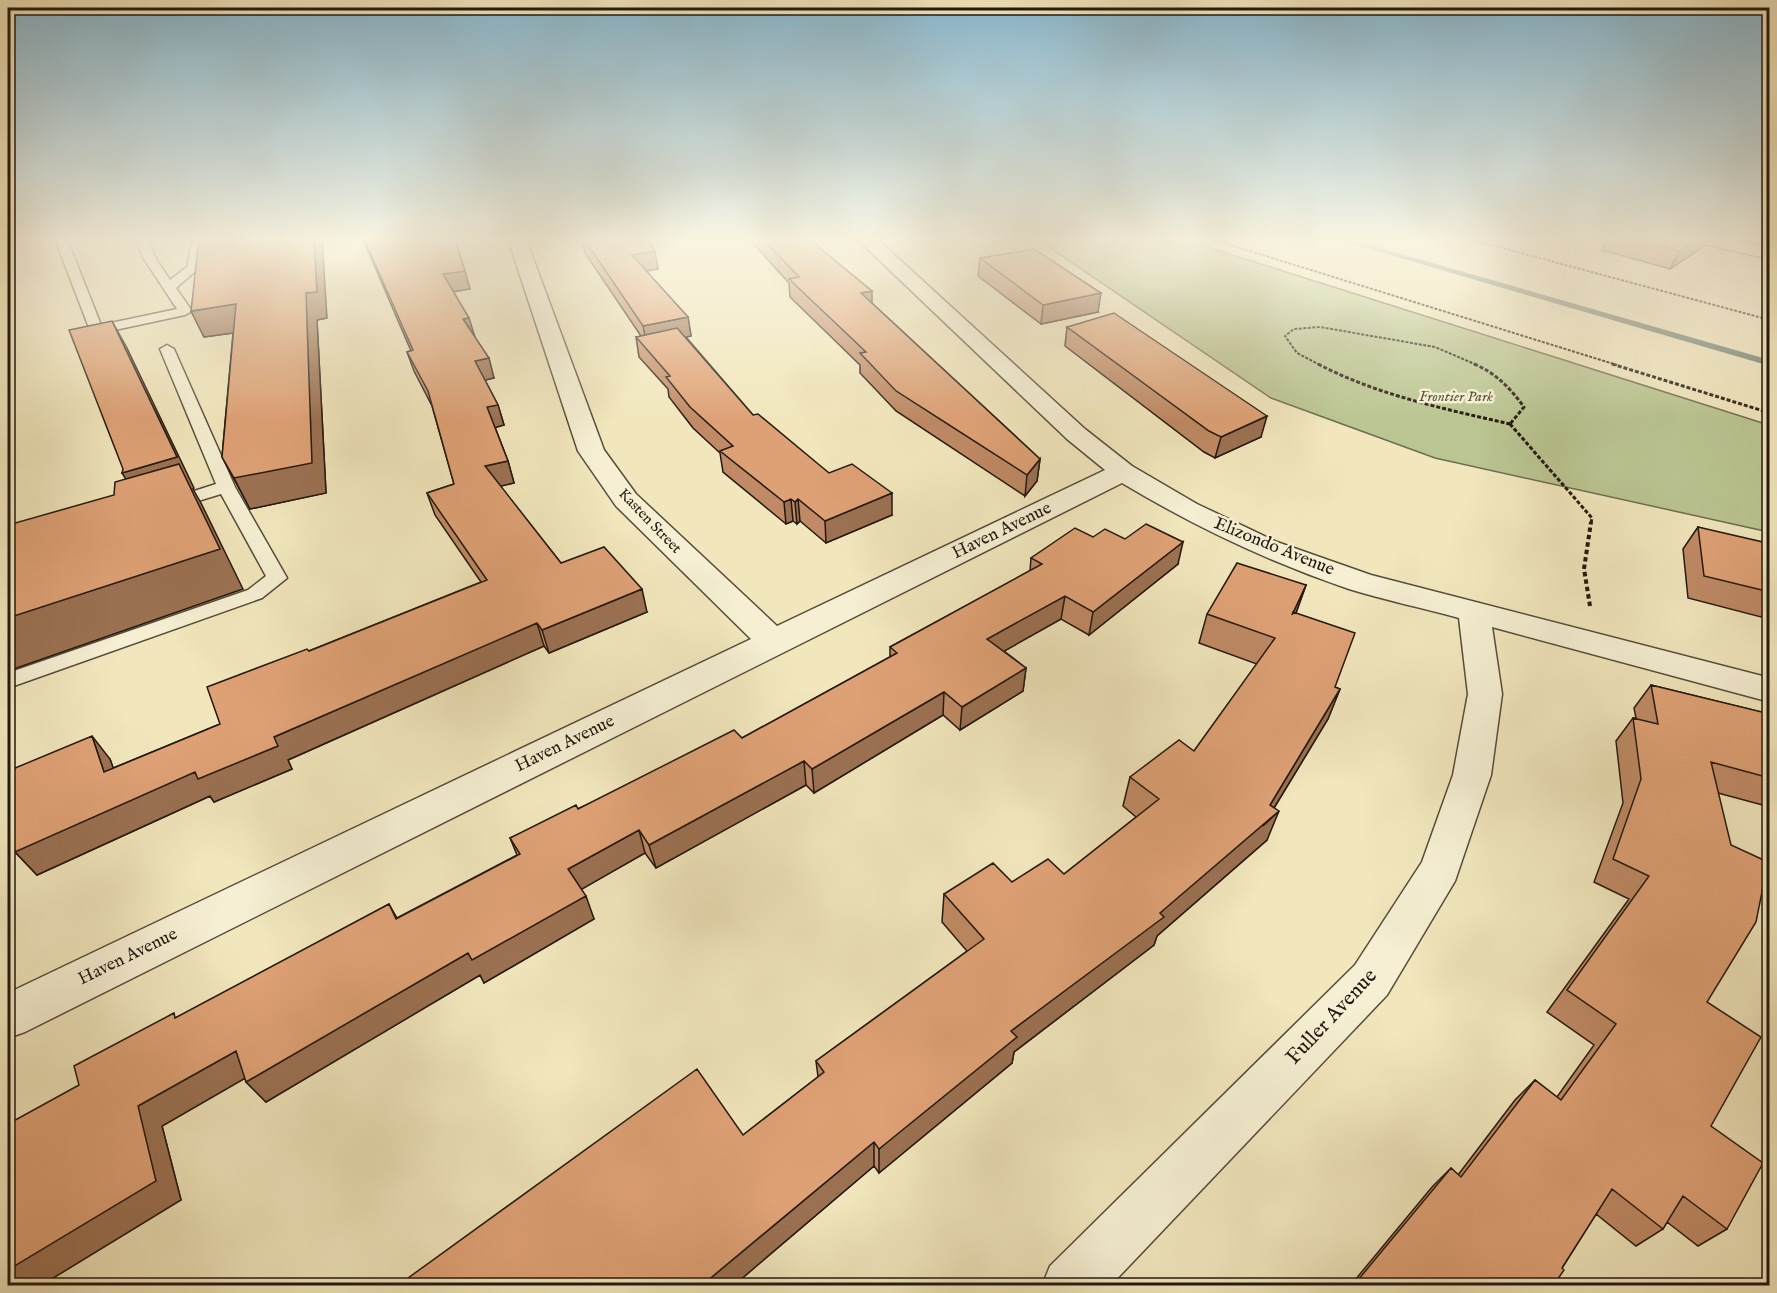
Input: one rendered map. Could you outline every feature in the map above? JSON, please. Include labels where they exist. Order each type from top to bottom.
[{"type":"street","name":"Kasten Street","points":[[538,299],[591,451],[626,500],[774,642]]},
{"type":"street","name":"Elizondo Avenue","points":[[931,299],[1076,434],[1123,472],[1187,510],[1268,548],[1360,582],[1770,690]]},
{"type":"street","name":"Haven Avenue","points":[[8,1016],[1123,472]]},
{"type":"street","name":"Fuller Avenue","points":[[1070,1286],[1371,980],[1440,869],[1472,775],[1485,694],[1474,613]]},
{"type":"lane","points":[[84,299],[96,330],[185,310],[178,299]]},
{"type":"lane","points":[[8,681],[255,594],[277,578],[226,487],[167,349]]},
{"type":"lane","points":[[160,507],[226,487]]},
{"type":"path","points":[[1404,299],[1770,413]]},
{"type":"path","points":[[1693,299],[1770,320]]},
{"type":"path","points":[[1510,424],[1524,407],[1509,387],[1486,369],[1434,347],[1354,331],[1320,327],[1294,329],[1285,336],[1297,353],[1339,375],[1426,404],[1510,424],[1592,518],[1584,569],[1597,645]]},
{"type":"green space","name":"Frontier Park","points":[[1126,299],[1372,299],[1769,425],[1769,532],[1435,458],[1271,398]]},
{"type":"building","points":[[192,299],[306,299],[312,463],[234,478],[222,457],[236,304],[191,311]]},
{"type":"building","points":[[391,299],[458,299],[469,318],[463,319],[489,358],[475,361],[498,405],[487,407],[508,461],[485,466],[561,563],[604,547],[642,589],[542,630],[537,623],[274,737],[278,746],[198,779],[195,772],[15,852],[8,823],[8,771],[92,736],[104,772],[220,724],[207,687],[307,649],[309,651],[487,580],[427,493],[454,484],[428,391],[407,352],[413,350]]},
{"type":"building","points":[[625,299],[672,299],[688,317],[643,326]]},
{"type":"building","points":[[810,299],[868,299],[1040,459],[1027,475],[896,391],[860,353],[866,352]]},
{"type":"building","points":[[1035,299],[1070,299],[1043,305]]},
{"type":"building","points":[[1114,313],[1267,416],[1221,437],[1209,431],[1067,327]]},
{"type":"building","points":[[112,321],[177,457],[122,473],[123,469],[69,330]]},
{"type":"building","points":[[677,328],[753,415],[758,414],[829,473],[852,464],[892,493],[825,521],[798,499],[795,502],[791,499],[784,502],[720,451],[733,446],[690,407],[666,377],[670,376],[636,337]]},
{"type":"building","points":[[179,464],[220,549],[8,618],[8,525],[114,495],[115,482]]},
{"type":"building","points":[[1146,524],[1183,542],[1093,612],[1065,596],[987,639],[1026,668],[962,707],[944,692],[812,769],[804,761],[649,845],[639,830],[568,869],[586,896],[472,960],[468,953],[246,1082],[236,1051],[138,1106],[156,1181],[8,1270],[8,1124],[79,1085],[74,1066],[174,1013],[175,1018],[389,904],[396,919],[520,854],[510,838],[576,805],[578,809],[734,730],[742,738],[897,653],[890,647],[1042,564],[1031,558],[1075,528],[1093,537],[1105,529],[1125,539]]},
{"type":"building","points":[[1698,527],[1767,543],[1770,552],[1770,592],[1704,576]]},
{"type":"building","points":[[1237,563],[1306,585],[1293,612],[1355,633],[1335,687],[1340,689],[1270,805],[1279,811],[1160,913],[1164,917],[1011,1031],[1017,1037],[879,1149],[874,1142],[701,1286],[397,1286],[697,1069],[743,1135],[824,1072],[816,1061],[984,939],[944,894],[993,863],[1012,882],[1048,859],[1064,874],[1159,799],[1130,777],[1179,740],[1194,751],[1275,638],[1207,614]]},
{"type":"building","points":[[1651,685],[1770,714],[1770,778],[1711,762],[1731,845],[1768,862],[1756,922],[1707,1002],[1761,1037],[1711,1126],[1763,1163],[1727,1229],[1683,1196],[1663,1229],[1612,1189],[1553,1286],[1353,1286],[1451,1168],[1461,1177],[1535,1080],[1561,1100],[1616,1024],[1567,990],[1649,876],[1613,859],[1641,779],[1633,718],[1658,724]]},
{"type":"waterway","points":[[1549,299],[1770,363]]}]
